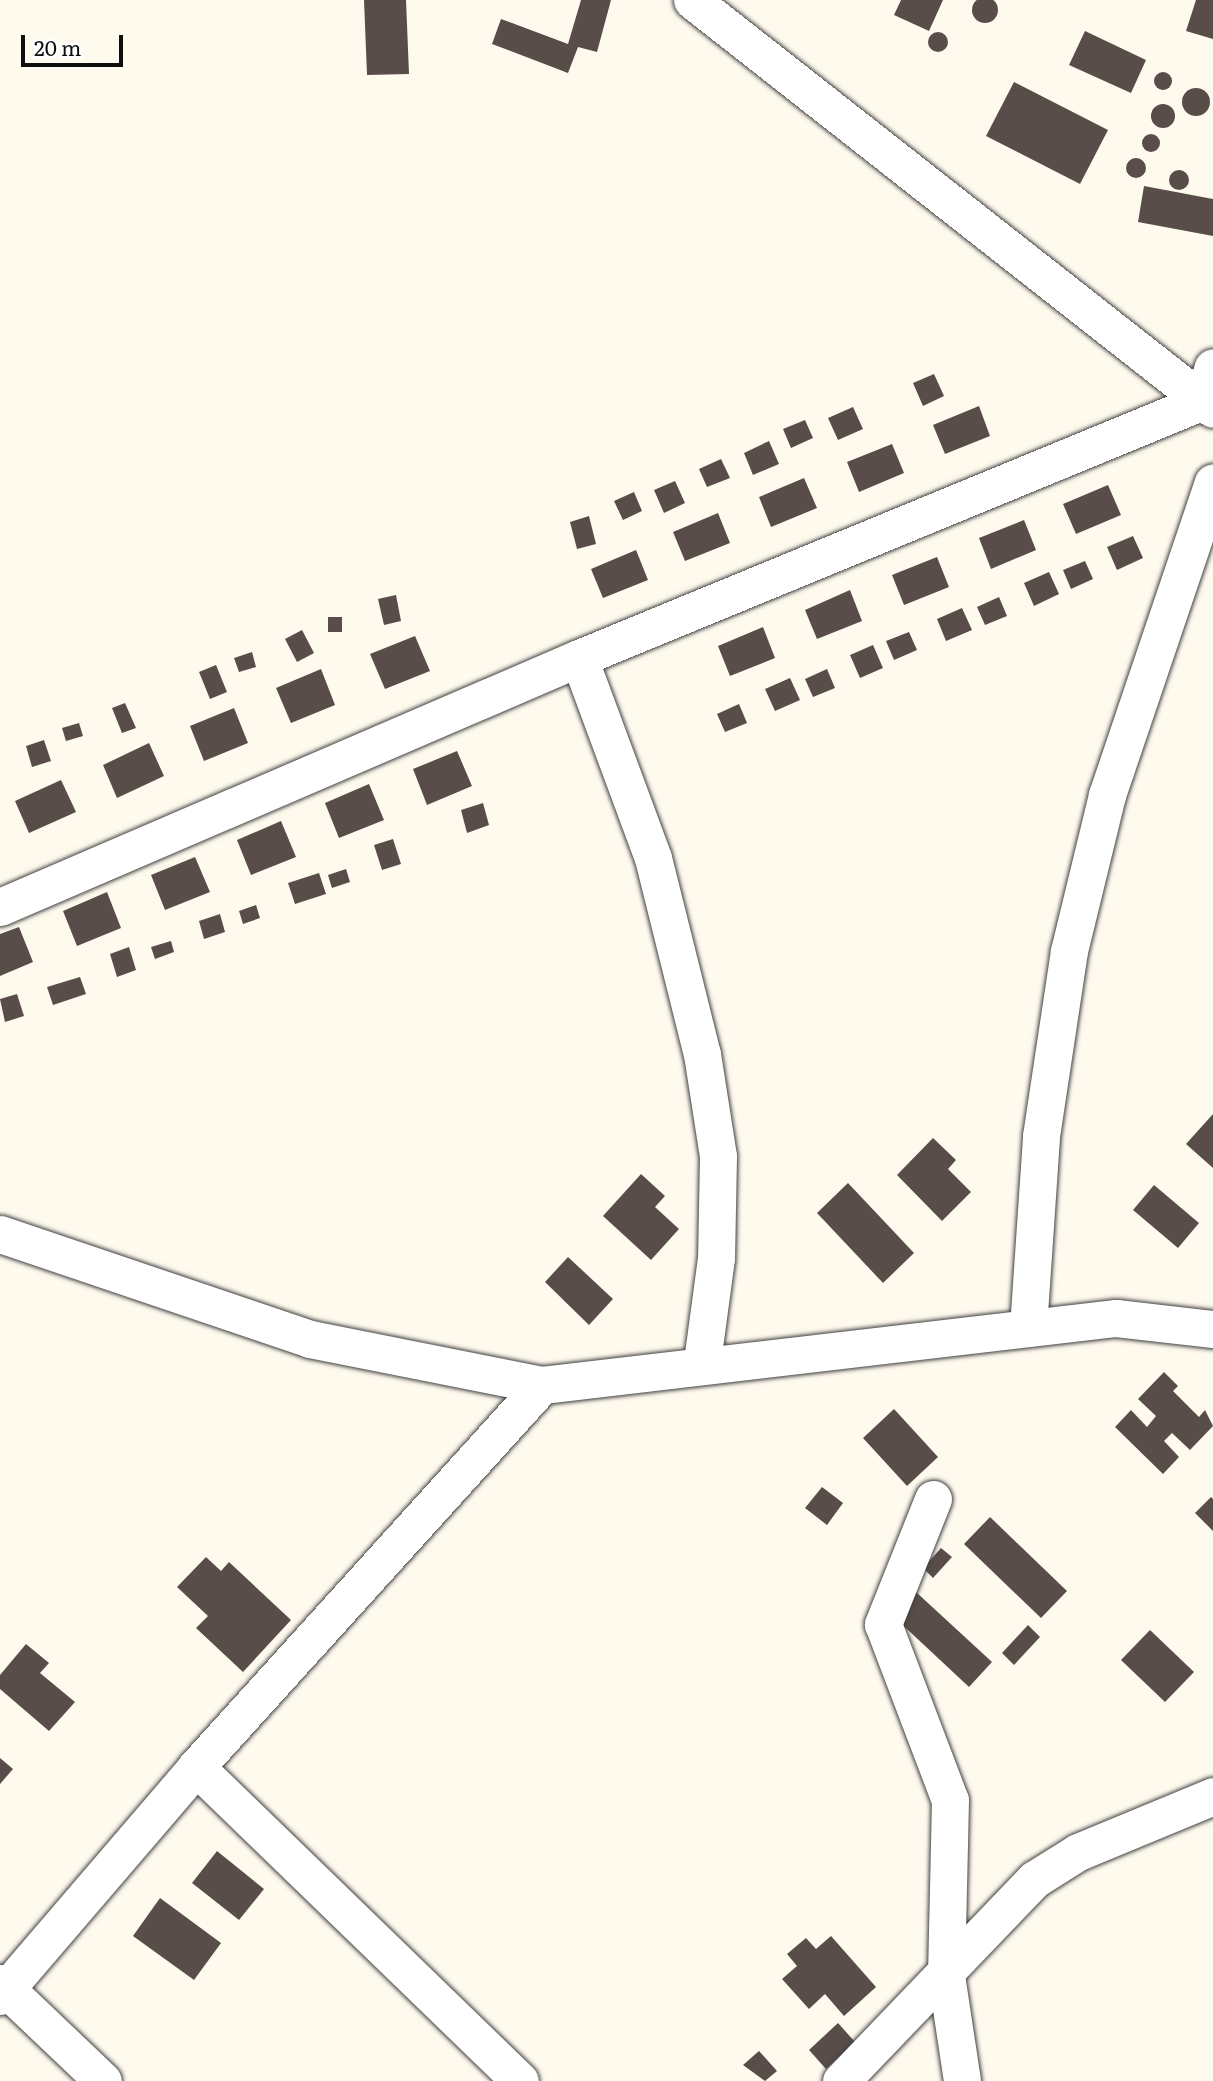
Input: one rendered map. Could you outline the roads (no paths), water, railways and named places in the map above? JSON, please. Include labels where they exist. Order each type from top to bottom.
[{"type":"street","points":[[692,0],[1208,405]]},
{"type":"street","points":[[1208,405],[1213,367]]},
{"type":"street","points":[[0,907],[579,658],[1208,405]]},
{"type":"street","points":[[1028,1328],[1041,1136],[1069,951],[1107,795],[1213,482]]},
{"type":"street","points":[[579,658],[653,858],[702,1054],[718,1156],[716,1258],[702,1362]]},
{"type":"street","points":[[0,1234],[310,1339],[542,1385],[702,1362],[1116,1318],[1213,1329]]},
{"type":"street","points":[[103,2081],[2,1989],[197,1767],[542,1385]]},
{"type":"street","points":[[933,1499],[883,1624],[950,1800],[946,1975],[962,2081]]},
{"type":"street","points":[[197,1767],[520,2081]]},
{"type":"street","points":[[841,2081],[946,1975],[1035,1879],[1079,1852],[1213,1796]]}]
